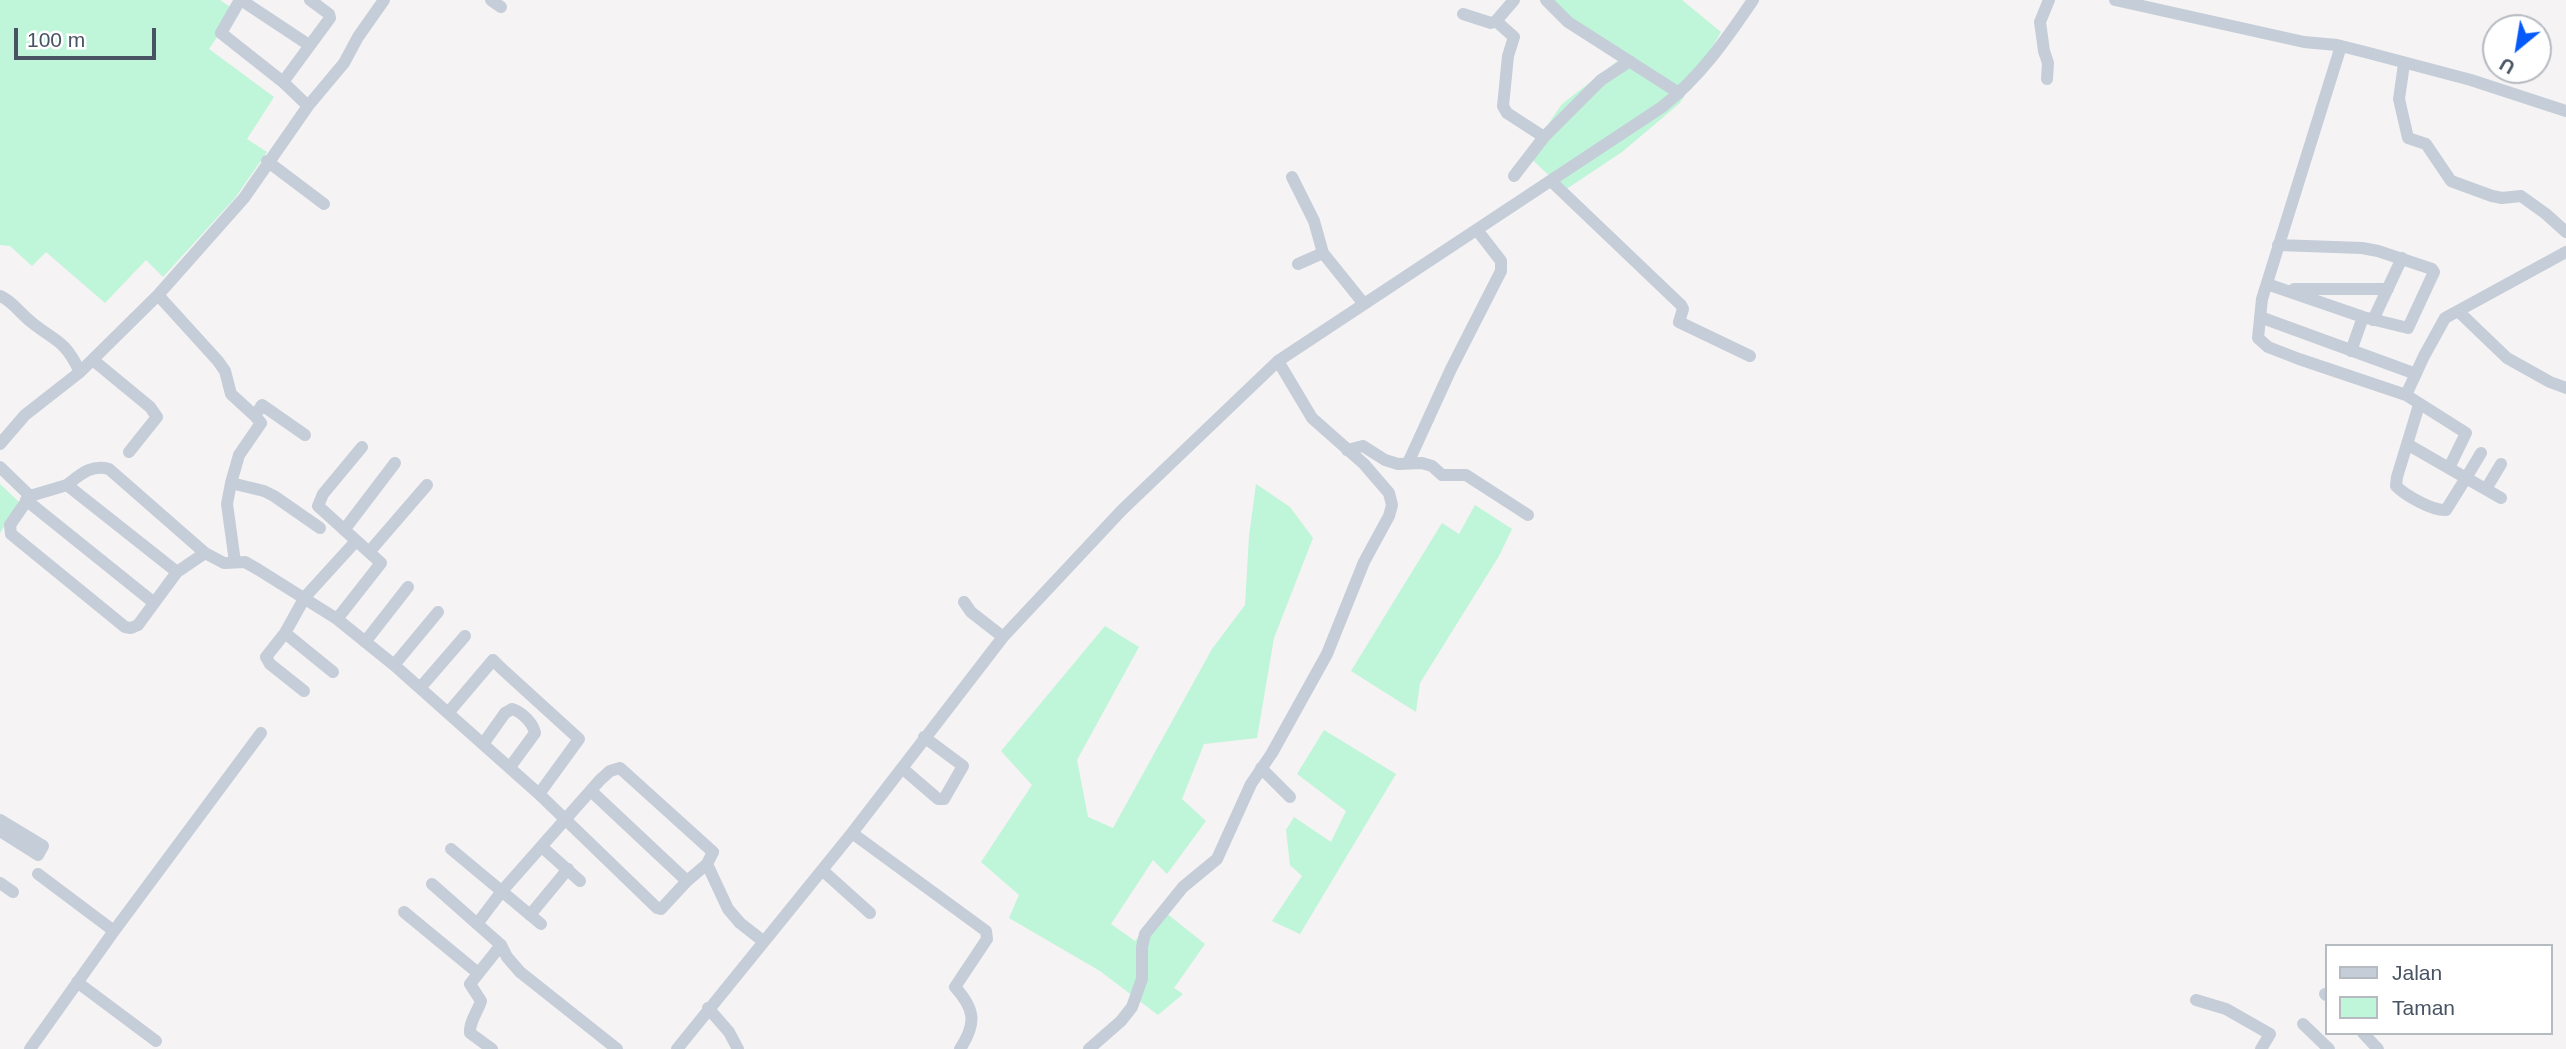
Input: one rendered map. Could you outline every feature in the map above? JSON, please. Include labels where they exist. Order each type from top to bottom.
[{"type":"street","points":[[307,106],[283,82],[221,33],[241,0],[309,45]]},
{"type":"street","points":[[283,82],[330,18],[310,0]]},
{"type":"street","points":[[0,444],[25,415],[80,372],[158,295],[244,198],[307,106],[344,63],[358,37],[384,0]]},
{"type":"street","points":[[1463,14],[1489,23],[1496,21],[1514,0]]},
{"type":"street","points":[[1546,0],[1568,22],[1679,93]]},
{"type":"street","points":[[677,1049],[852,833],[1003,637],[1122,510],[1278,361],[1679,93],[1713,59],[1753,0]]},
{"type":"street","points":[[2047,79],[2048,63],[2040,22],[2049,0]]},
{"type":"street","points":[[2115,0],[2304,42],[2339,46],[2471,80],[2566,111]]},
{"type":"street","points":[[1496,21],[1514,37],[1508,56],[1503,106],[1507,113],[1544,137]]},
{"type":"street","points":[[2339,46],[2267,284],[2258,338],[2268,347],[2406,395],[2466,433],[2449,468]]},
{"type":"street","points":[[1514,176],[1544,137],[1592,87],[1630,61]]},
{"type":"street","points":[[2404,64],[2399,99],[2408,138],[2426,144],[2451,181],[2492,196],[2521,196],[2566,232]]},
{"type":"street","points":[[267,161],[324,204]]},
{"type":"street","points":[[1292,177],[1314,222],[1324,253],[1364,304]]},
{"type":"street","points":[[1551,181],[1681,305],[1683,310],[1679,323],[1750,356]]},
{"type":"street","points":[[1408,463],[1451,369],[1501,271],[1501,261],[1477,230]]},
{"type":"street","points":[[2267,284],[2368,318],[2408,328],[2434,270],[2402,258],[2362,248],[2278,245]]},
{"type":"street","points":[[2406,395],[2442,323],[2449,315],[2566,252]]},
{"type":"street","points":[[1298,264],[1324,253]]},
{"type":"street","points":[[2351,351],[2368,318],[2388,289],[2402,258]]},
{"type":"street","points":[[2283,289],[2388,289]]},
{"type":"street","points":[[158,295],[218,360],[225,371],[230,394],[261,423],[239,455],[227,504],[235,562]]},
{"type":"street","points":[[0,296],[61,343],[71,353],[80,372]]},
{"type":"street","points":[[2458,311],[2507,358],[2566,388]]},
{"type":"street","points":[[2260,317],[2416,374]]},
{"type":"street","points":[[93,360],[150,407],[157,417],[129,452]]},
{"type":"street","points":[[1089,1049],[1121,1021],[1132,1007],[1142,979],[1142,947],[1145,934],[1183,887],[1217,859],[1241,803],[1327,654],[1364,562],[1389,516],[1392,505],[1389,493],[1364,464],[1312,418],[1278,361]]},
{"type":"street","points":[[255,416],[262,405],[306,435]]},
{"type":"street","points":[[2419,405],[2397,477],[2396,486],[2401,490],[2444,511],[2480,453]]},
{"type":"street","points":[[2407,444],[2501,498]]},
{"type":"street","points":[[1347,450],[1363,446],[1385,460],[1398,464],[1428,464],[1447,476],[1466,475],[1528,515]]},
{"type":"street","points":[[337,619],[381,563],[320,510],[319,501],[362,447]]},
{"type":"street","points":[[344,530],[395,463]]},
{"type":"street","points":[[2486,489],[2501,464]]},
{"type":"street","points":[[0,467],[28,498],[153,602]]},
{"type":"street","points":[[205,553],[177,572],[138,625],[129,628],[11,534],[10,525],[28,498],[67,485],[88,470],[97,467],[109,469],[205,553],[224,562],[245,562],[337,619],[510,767],[539,794],[565,820],[659,909],[707,864],[713,852],[619,768],[610,771],[591,791],[565,820],[542,847],[502,891],[477,924]]},
{"type":"street","points":[[231,483],[274,496],[320,528]]},
{"type":"street","points":[[67,485],[177,572]]},
{"type":"street","points":[[370,551],[427,485]]},
{"type":"street","points":[[304,691],[267,659],[305,597],[356,541]]},
{"type":"street","points":[[365,642],[408,587]]},
{"type":"street","points":[[964,602],[971,612],[1003,637]]},
{"type":"street","points":[[394,665],[438,612]]},
{"type":"street","points":[[285,633],[333,672]]},
{"type":"street","points":[[420,688],[465,636]]},
{"type":"street","points":[[448,713],[493,660],[579,739],[539,794]]},
{"type":"street","points":[[483,744],[505,713],[512,709],[518,711],[528,720],[535,733],[510,767]]},
{"type":"street","points":[[30,1049],[261,733]]},
{"type":"street","points":[[902,768],[938,799],[944,799],[963,765],[924,737]]},
{"type":"street","points":[[1261,768],[1290,797]]},
{"type":"street","points":[[591,791],[687,881]]},
{"type":"street","points":[[0,820],[43,846],[37,855],[0,831]]},
{"type":"street","points":[[852,833],[986,931],[987,939],[955,987],[969,1002],[970,1013],[971,1032],[960,1049]]},
{"type":"street","points":[[542,847],[580,881]]},
{"type":"street","points":[[451,849],[541,924]]},
{"type":"street","points":[[707,864],[727,909],[763,942]]},
{"type":"street","points":[[530,915],[568,869]]},
{"type":"street","points":[[822,870],[870,913]]},
{"type":"street","points":[[38,874],[114,931]]},
{"type":"street","points":[[0,883],[13,892]]},
{"type":"street","points":[[432,884],[501,945],[520,972],[617,1049]]},
{"type":"street","points":[[404,912],[478,973]]},
{"type":"street","points":[[492,1049],[470,1033],[470,1026],[481,1001],[470,984],[501,945]]},
{"type":"street","points":[[77,982],[156,1041]]},
{"type":"street","points":[[2196,1000],[2226,1009],[2270,1034],[2261,1049]]},
{"type":"street","points":[[708,1008],[729,1032],[738,1049]]},
{"type":"street","points":[[2303,1024],[2329,1049]]},
{"type":"street","points":[[2365,1035],[2378,1049]]},
{"type":"green space","points":[[0,0],[220,0],[235,10],[209,49],[274,97],[247,139],[267,152],[235,198],[163,277],[146,260],[105,303],[46,252],[32,266],[10,246],[0,245]]},
{"type":"green space","points":[[1553,0],[1682,0],[1721,32],[1680,103],[1622,152],[1565,190],[1527,155],[1562,104],[1620,59],[1578,30]]},
{"type":"green space","points":[[0,484],[19,502],[0,533]]},
{"type":"green space","points":[[1256,484],[1290,507],[1313,538],[1274,638],[1257,738],[1204,744],[1182,799],[1206,821],[1167,874],[1153,860],[1111,924],[1135,941],[1161,909],[1205,944],[1174,988],[1183,994],[1158,1015],[1100,971],[1009,918],[1019,895],[981,862],[1032,785],[1001,751],[1105,626],[1139,647],[1077,760],[1088,817],[1113,828],[1212,649],[1245,605],[1249,536]]},
{"type":"green space","points":[[1475,505],[1512,529],[1499,556],[1420,683],[1416,712],[1351,671],[1442,523],[1459,534]]},
{"type":"green space","points":[[1324,730],[1396,774],[1300,934],[1272,921],[1302,876],[1290,865],[1286,830],[1294,817],[1331,842],[1346,811],[1297,774]]}]
